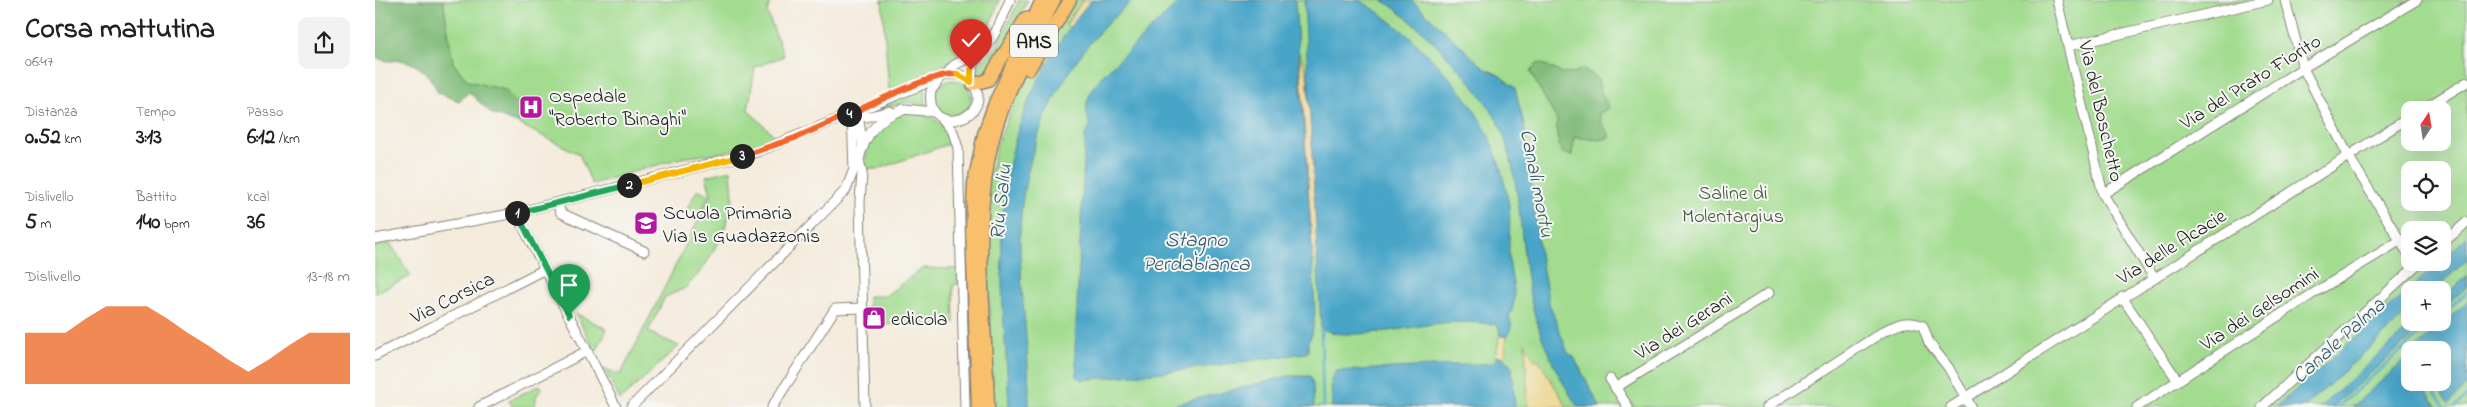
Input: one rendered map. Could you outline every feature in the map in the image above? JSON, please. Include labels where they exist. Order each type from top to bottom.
[{"type":"highway","name":"AMS","points":[[988,407],[982,201],[995,130],[1015,82],[1054,0]]},
{"type":"highway","points":[[1015,82],[1023,79],[1071,0]]},
{"type":"highway","name":"AMS","points":[[978,407],[972,229],[974,183],[984,134],[995,103],[1041,4]]},
{"type":"highway","points":[[972,83],[988,80],[1029,13],[1041,4]]},
{"type":"street","points":[[852,113],[867,117],[907,109],[938,115],[954,121],[969,115],[977,101],[971,70],[992,38],[1010,0]]},
{"type":"street","name":"Via del Boschetto","points":[[2057,0],[2103,194],[2154,278]]},
{"type":"street","points":[[2068,46],[2268,0]]},
{"type":"street","points":[[2285,0],[2303,68],[2348,155],[2401,240]]},
{"type":"street","name":"Via del Prato Fiorito","points":[[2103,194],[2303,68],[2417,0]]},
{"type":"street","points":[[375,239],[516,213],[757,152],[929,80],[983,50]]},
{"type":"street","points":[[953,66],[931,90],[930,102],[938,115],[953,132],[958,148],[965,407]]},
{"type":"street","points":[[929,80],[944,76],[961,75],[972,83]]},
{"type":"street","points":[[2436,101],[2467,82]]},
{"type":"street","points":[[631,407],[832,206],[848,186],[863,148],[877,123],[893,113],[907,109]]},
{"type":"street","points":[[852,113],[859,121],[863,148]]},
{"type":"street","points":[[852,113],[854,169]]},
{"type":"street","name":"Via delle Acacie","points":[[1951,407],[2122,297],[2401,123]]},
{"type":"street","points":[[859,160],[862,173],[860,202],[865,407]]},
{"type":"street","points":[[848,186],[857,193],[860,202]]},
{"type":"street","points":[[557,203],[561,213],[643,251]]},
{"type":"street","points":[[516,213],[615,406]]},
{"type":"street","points":[[2451,236],[2467,222]]},
{"type":"street","name":"Via dei Gelsomini","points":[[2137,407],[2314,293],[2401,240]]},
{"type":"street","name":"Via Corsica","points":[[375,356],[545,269]]},
{"type":"street","points":[[2262,407],[2408,271]]},
{"type":"street","name":"Via dei Gerani","points":[[1628,407],[1613,384],[1769,293]]},
{"type":"street","points":[[2122,297],[2178,381]]},
{"type":"street","points":[[772,407],[835,309],[862,308]]},
{"type":"street","points":[[1767,407],[1884,331],[1903,322],[1914,322],[1923,326],[1929,343],[1948,366],[1971,407]]},
{"type":"street","points":[[479,407],[587,351]]},
{"type":"green space","points":[[375,0],[443,0],[453,63],[468,81],[505,90],[526,111],[517,123],[492,114],[469,92],[459,101],[438,93],[426,73],[411,63],[401,60],[385,61],[375,57]]},
{"type":"green space","points":[[443,0],[771,0],[767,12],[784,56],[755,67],[748,110],[778,139],[719,153],[681,158],[592,184],[579,154],[517,123],[526,111],[505,90],[468,81],[453,63]]},
{"type":"green space","points":[[882,0],[1000,0],[983,36],[965,53],[940,68],[889,91]]},
{"type":"green space","points":[[1019,0],[1028,0],[1003,48],[983,76],[978,76],[977,67],[996,48]]},
{"type":"green space","name":"Saline di Molentargius","points":[[1074,0],[1083,0],[1066,24],[1070,27],[1050,57],[1104,0],[2467,0],[2467,407],[993,407],[987,248],[988,181],[998,141],[1018,94]]},
{"type":"green space","points":[[1537,63],[1569,74],[1582,69],[1598,78],[1600,91],[1609,108],[1600,113],[1601,122],[1611,137],[1600,140],[1574,137],[1572,156],[1561,152],[1557,136],[1557,120],[1530,72]]},
{"type":"green space","points":[[953,80],[960,81],[966,85],[970,91],[970,105],[966,111],[960,115],[953,116],[946,115],[940,111],[936,105],[935,98],[936,91],[940,85],[946,81]]},
{"type":"green space","points":[[925,87],[926,105],[906,102],[867,113]]},
{"type":"green space","points":[[912,111],[937,121],[954,142],[878,169],[865,169],[868,147],[876,131],[891,119]]},
{"type":"green space","points":[[731,170],[733,197],[729,217],[720,239],[703,269],[685,288],[665,297],[648,332],[679,346],[620,400],[604,369],[621,374],[711,195],[706,176]]},
{"type":"green space","points":[[698,189],[709,195],[699,215],[687,209]]},
{"type":"green space","points":[[390,243],[411,276],[375,293],[375,246]]},
{"type":"green space","points":[[923,268],[958,269],[958,284],[953,285],[954,323],[869,325],[868,296],[885,296]]},
{"type":"green space","points":[[575,313],[607,329],[596,352],[577,317]]},
{"type":"green space","points":[[540,385],[542,388],[537,395],[534,407],[513,407],[509,400]]},
{"type":"sand","points":[[1083,0],[1092,0],[1070,27],[1066,25]]},
{"type":"sand","points":[[1300,53],[1307,73],[1319,256],[1313,263]]},
{"type":"sand","points":[[1500,332],[1501,336],[1507,336],[1505,357],[1496,356]]},
{"type":"sand","points":[[1525,343],[1535,360],[1539,360],[1567,407],[1528,407]]},
{"type":"water","points":[[1092,0],[1134,0],[1108,23],[1086,48],[1066,77],[1050,107],[1037,139],[1028,172],[1022,206],[1020,240],[1029,407],[1009,407],[1002,270],[1002,225],[1007,181],[1016,138],[1031,95],[1062,38]]},
{"type":"water","name":"Stagno Perdabianca","points":[[1181,0],[1295,0],[1315,314],[1312,335],[1308,342],[1308,351],[1306,353],[1183,370],[1083,380],[1077,377],[1075,348],[1085,136],[1090,126],[1087,101],[1100,78]]},
{"type":"water","points":[[1304,0],[1357,0],[1369,6],[1413,40],[1448,76],[1475,111],[1495,151],[1509,207],[1509,257],[1514,302],[1509,316],[1512,327],[1507,336],[1501,336],[1498,326],[1495,324],[1468,322],[1441,323],[1361,334],[1344,334],[1321,328]]},
{"type":"water","points":[[1382,0],[1410,0],[1484,68],[1499,75],[1515,88],[1525,129],[1539,249],[1549,303],[1568,353],[1574,357],[1600,407],[1578,407],[1555,368],[1543,340],[1530,296],[1513,170],[1502,131],[1494,115],[1482,97],[1450,59],[1414,24]]},
{"type":"water","points":[[2467,237],[2467,260],[2444,281],[2419,281],[2430,271],[2451,271],[2451,252]]},
{"type":"water","points":[[2467,276],[2467,287],[2451,302],[2451,291]]},
{"type":"water","points":[[2401,297],[2401,319],[2305,407],[2276,407]]},
{"type":"water","points":[[2467,302],[2467,385],[2449,404],[2439,391],[2451,391],[2451,341],[2423,341],[2434,331],[2451,331],[2451,316]]},
{"type":"water","points":[[2405,331],[2418,331],[2407,341],[2401,341],[2401,346],[2333,407],[2320,407]]},
{"type":"water","points":[[1500,355],[1512,366],[1515,407],[1332,407],[1331,379],[1336,371],[1494,363],[1496,356]]},
{"type":"water","points":[[2401,364],[2401,391],[2426,391],[2438,407],[2352,407]]},
{"type":"water","points":[[1288,376],[1310,376],[1313,384],[1314,407],[1175,407],[1176,404]]},
{"type":"waterway","points":[[2451,307],[2467,292]]},
{"type":"waterway","points":[[1321,328],[1323,407]]},
{"type":"waterway","points":[[2338,407],[2423,331]]},
{"type":"waterway","points":[[2433,391],[2445,407]]},
{"type":"waterway","points":[[2455,407],[2467,395]]},
{"type":"place","name":"Ospedale \"Roberto Binaghi\"","points":[[531,107]]},
{"type":"place","name":"Scuola Primaria Via Is Guadazzonis","points":[[646,223]]},
{"type":"place","name":"edicola","points":[[874,318]]},
{"type":"route","points":[[569,315],[516,213],[757,152],[795,138],[929,80],[956,74],[968,78],[971,82],[971,70]]},
{"type":"water label","name":"Canali mortu","points":[[1538,183]]},
{"type":"water label","name":"Riu Saliu","points":[[1000,202]]},
{"type":"water label","name":"Canale Palma","points":[[2338,340]]}]
